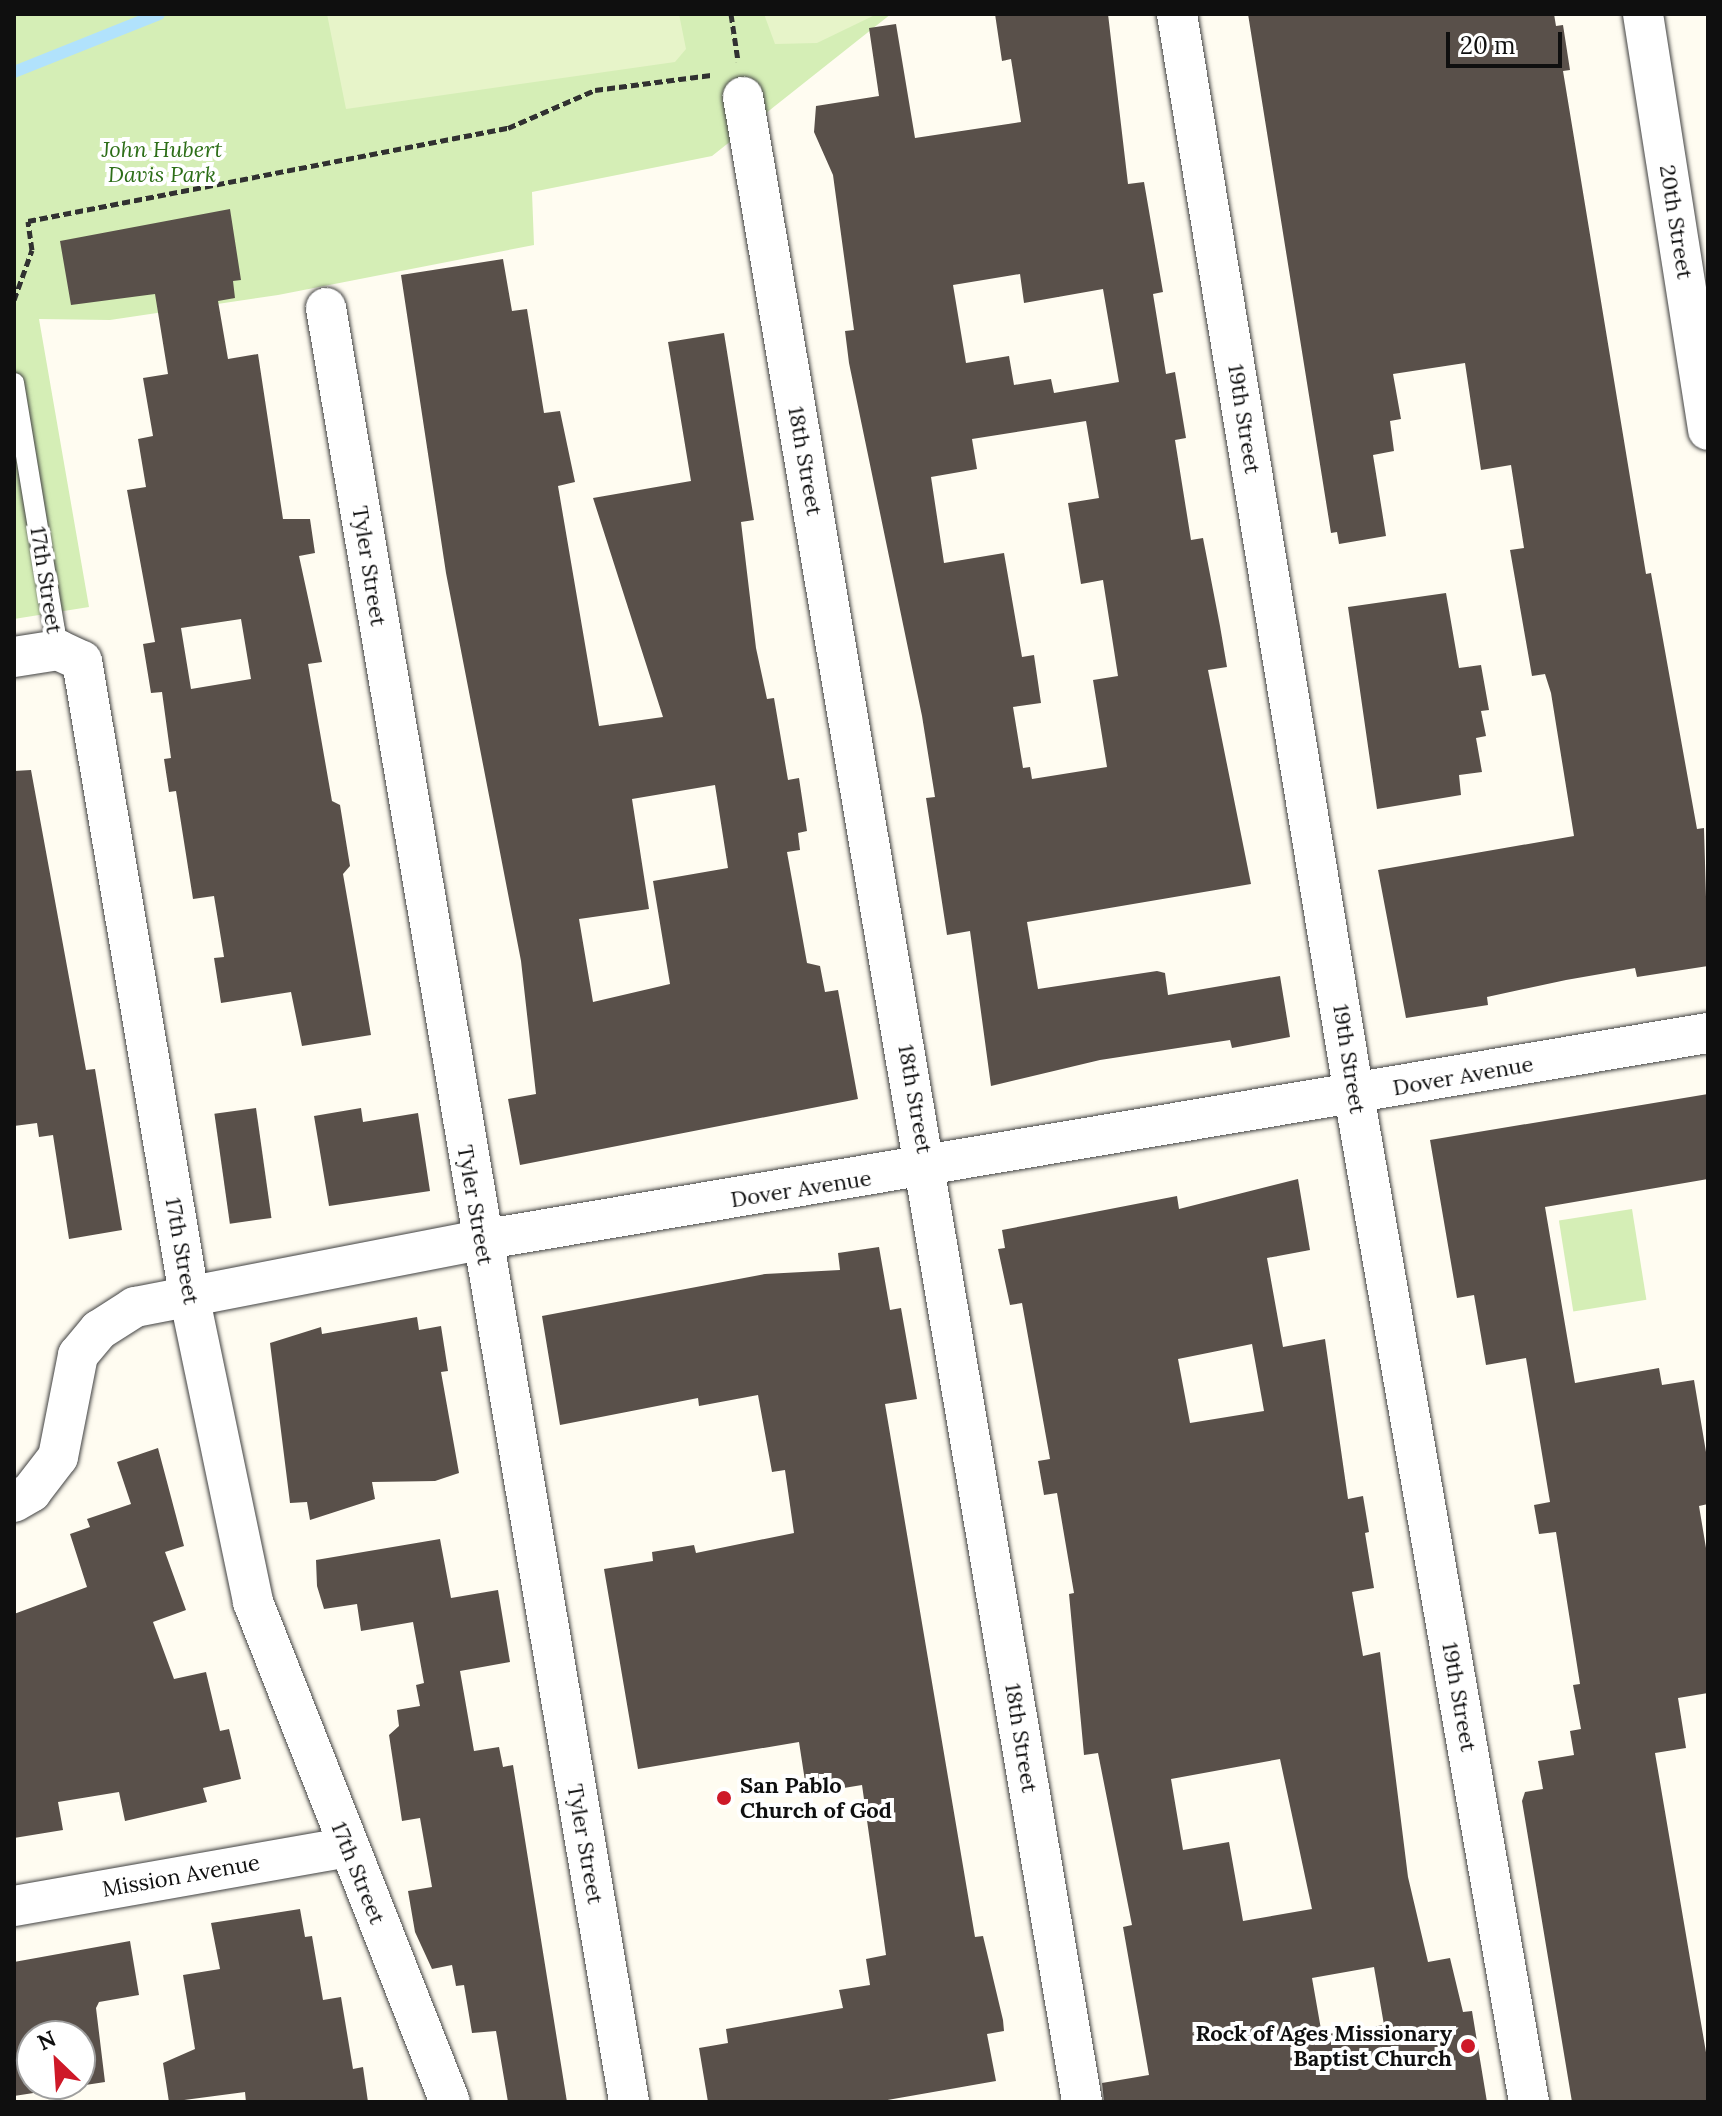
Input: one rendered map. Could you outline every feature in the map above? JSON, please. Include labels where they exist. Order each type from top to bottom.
[{"type":"street","name":"19th Street","points":[[1177,14],[1354,1095],[1529,2102]]},
{"type":"street","name":"20th Street","points":[[1643,14],[1708,430]]},
{"type":"street","name":"18th Street","points":[[734,86],[927,1168],[1082,2102]]},
{"type":"street","name":"Tyler Street","points":[[326,308],[629,2102]]},
{"type":"street","name":"17th Street","points":[[28,650],[82,661],[189,1295],[253,1602],[450,2102]]},
{"type":"street","name":"Dover Avenue","points":[[14,1502],[31,1492],[58,1457],[78,1355],[99,1330],[135,1307],[481,1240],[927,1168],[1708,1033]]},
{"type":"street","name":"Mission Avenue","points":[[14,1906],[347,1847]]},
{"type":"lane","name":"17th Street","points":[[14,383],[28,650]]},
{"type":"path","points":[[14,300],[32,250],[28,221],[508,128],[595,90],[734,86]]},
{"type":"green space","name":"John Hubert Davis Park","points":[[14,14],[891,14],[712,156],[532,192],[534,245],[278,295],[110,320],[39,319],[89,607],[14,619]]},
{"type":"green space","points":[[327,14],[679,14],[686,49],[675,62],[346,109]]},
{"type":"green space","points":[[764,14],[877,14],[817,43],[775,44]]},
{"type":"green space","points":[[1632,1209],[1646,1300],[1573,1311],[1559,1221]]},
{"type":"building","points":[[995,14],[1108,14],[1128,184],[1144,182],[1163,292],[1153,294],[1166,374],[1175,372],[1186,438],[1175,440],[1191,540],[1203,538],[1227,667],[1208,670],[1251,884],[1027,922],[1038,989],[1157,971],[1165,973],[1168,995],[1280,976],[1290,1037],[1232,1048],[1230,1040],[1100,1060],[991,1086],[970,931],[947,935],[926,798],[935,797],[922,716],[849,363],[845,331],[854,330],[833,175],[814,132],[816,106],[879,96],[869,28],[896,24],[915,138],[1021,122],[1011,59],[1002,61]],"holes":[[[1020,274],[1024,303],[1103,289],[1119,382],[1054,393],[1051,379],[1014,385],[1009,356],[966,363],[953,285]],[[1086,421],[1099,498],[1068,503],[1081,584],[1103,580],[1118,676],[1093,680],[1107,767],[1032,779],[1030,767],[1023,768],[1013,707],[1041,703],[1034,655],[1022,657],[1004,553],[944,563],[931,477],[977,469],[972,439]]]},
{"type":"building","points":[[1248,14],[1554,14],[1556,26],[1563,25],[1570,70],[1563,71],[1646,574],[1651,573],[1697,829],[1704,828],[1708,966],[1637,977],[1635,968],[1487,997],[1488,1005],[1406,1018],[1378,870],[1574,836],[1551,693],[1545,674],[1532,676],[1510,550],[1524,548],[1511,465],[1481,470],[1465,363],[1393,374],[1401,419],[1390,421],[1394,451],[1373,455],[1386,536],[1339,544],[1337,532],[1331,533]]},
{"type":"building","points":[[230,209],[241,280],[233,281],[235,298],[218,301],[228,359],[258,354],[283,519],[310,519],[315,553],[299,556],[322,662],[308,664],[332,801],[340,805],[350,866],[343,874],[371,1035],[302,1046],[291,992],[221,1003],[214,958],[224,957],[214,896],[193,899],[176,791],[169,792],[164,759],[171,758],[162,692],[151,693],[143,644],[155,642],[127,490],[146,487],[138,439],[153,436],[143,378],[168,374],[155,294],[71,305],[60,241]],"holes":[[[241,619],[251,679],[191,689],[181,628]]]},
{"type":"building","points":[[503,259],[512,311],[527,309],[544,413],[560,411],[575,482],[558,486],[599,726],[663,717],[593,498],[691,481],[668,342],[724,333],[754,520],[741,522],[756,648],[767,699],[774,698],[788,780],[799,778],[807,831],[798,833],[800,850],[787,852],[807,963],[820,966],[825,992],[838,990],[858,1099],[520,1165],[508,1099],[536,1094],[521,961],[446,573],[401,275]],"holes":[[[715,785],[728,868],[653,881],[670,984],[593,1002],[579,919],[649,909],[632,799]]]},
{"type":"building","points":[[1446,593],[1459,668],[1481,665],[1489,710],[1481,711],[1486,736],[1476,738],[1482,772],[1459,775],[1461,795],[1377,809],[1348,607]]},
{"type":"building","points":[[31,770],[86,1070],[95,1069],[122,1230],[69,1239],[53,1135],[39,1137],[37,1123],[14,1126],[14,771]]},
{"type":"building","points":[[1708,1094],[1708,1179],[1545,1207],[1575,1383],[1659,1368],[1662,1385],[1694,1380],[1708,1464],[1708,1504],[1699,1506],[1708,1560],[1708,1693],[1678,1698],[1686,1748],[1655,1753],[1708,2064],[1708,2102],[1572,2102],[1522,1801],[1525,1792],[1543,1789],[1538,1761],[1574,1755],[1570,1731],[1581,1729],[1573,1685],[1580,1684],[1556,1532],[1539,1534],[1534,1505],[1550,1502],[1526,1358],[1486,1365],[1474,1295],[1457,1298],[1430,1140]]},
{"type":"building","points":[[256,1108],[271,1218],[230,1224],[214,1114]]},
{"type":"building","points":[[361,1108],[363,1122],[418,1113],[430,1191],[329,1206],[314,1116]]},
{"type":"building","points":[[1298,1179],[1310,1250],[1267,1258],[1283,1347],[1325,1339],[1348,1499],[1363,1496],[1369,1532],[1365,1533],[1374,1588],[1352,1592],[1363,1656],[1380,1652],[1408,1877],[1428,1962],[1450,1958],[1463,2012],[1472,2011],[1487,2102],[1104,2102],[1102,2083],[1149,2075],[1123,1927],[1132,1925],[1098,1753],[1084,1755],[1069,1594],[1074,1593],[1057,1493],[1044,1495],[1038,1461],[1050,1459],[1022,1303],[1010,1305],[998,1249],[1005,1248],[1002,1230],[1177,1196],[1179,1209]],"holes":[[[1252,1344],[1264,1411],[1190,1423],[1178,1359]],[[1280,1759],[1312,1909],[1243,1921],[1229,1842],[1183,1850],[1171,1779]],[[1374,1967],[1384,2025],[1322,2035],[1312,1978]]]},
{"type":"building","points":[[879,1247],[890,1310],[901,1308],[917,1399],[885,1404],[975,1937],[983,1936],[1003,2020],[1004,2031],[987,2034],[996,2081],[876,2102],[708,2102],[699,2048],[728,2043],[726,2029],[843,2008],[839,1990],[870,1985],[866,1959],[886,1955],[862,1785],[807,1794],[799,1742],[638,1769],[604,1569],[653,1561],[652,1552],[694,1545],[696,1553],[794,1533],[785,1470],[772,1472],[758,1395],[699,1406],[698,1398],[560,1425],[542,1316],[765,1274],[840,1270],[838,1253]]},
{"type":"building","points":[[417,1317],[419,1330],[441,1326],[448,1371],[441,1372],[459,1473],[435,1481],[372,1482],[375,1499],[310,1520],[307,1502],[290,1503],[270,1343],[321,1327],[322,1334]]},
{"type":"building","points":[[158,1448],[184,1546],[165,1552],[186,1610],[153,1622],[174,1679],[206,1672],[220,1731],[229,1729],[241,1779],[203,1788],[207,1802],[125,1821],[119,1792],[58,1802],[63,1830],[14,1838],[14,1614],[87,1587],[70,1534],[90,1527],[87,1519],[131,1504],[117,1462]]},
{"type":"building","points":[[440,1539],[451,1598],[498,1590],[510,1662],[460,1671],[474,1751],[499,1747],[503,1767],[513,1765],[567,2102],[508,2102],[496,2031],[472,2033],[464,1985],[456,1986],[452,1965],[432,1969],[415,1932],[408,1891],[432,1887],[420,1818],[402,1821],[389,1735],[399,1726],[397,1710],[420,1706],[416,1685],[424,1683],[413,1622],[361,1631],[357,1604],[324,1609],[317,1586],[316,1560]]},
{"type":"building","points":[[300,1909],[305,1937],[312,1936],[323,2000],[341,1997],[353,2069],[363,2067],[368,2102],[246,2102],[245,2092],[169,2102],[163,2063],[195,2049],[183,1975],[220,1969],[211,1923]]},
{"type":"building","points":[[130,1941],[139,1995],[99,2002],[96,2008],[105,2082],[96,2083],[96,2020],[16,2020],[14,2096],[14,1962]]},
{"type":"waterway","points":[[14,72],[159,14]]},
{"type":"place","name":"San Pablo Church of God","points":[[724,1798]]},
{"type":"place","name":"Rock of Ages Missionary Baptist Church","points":[[1468,2046]]}]
